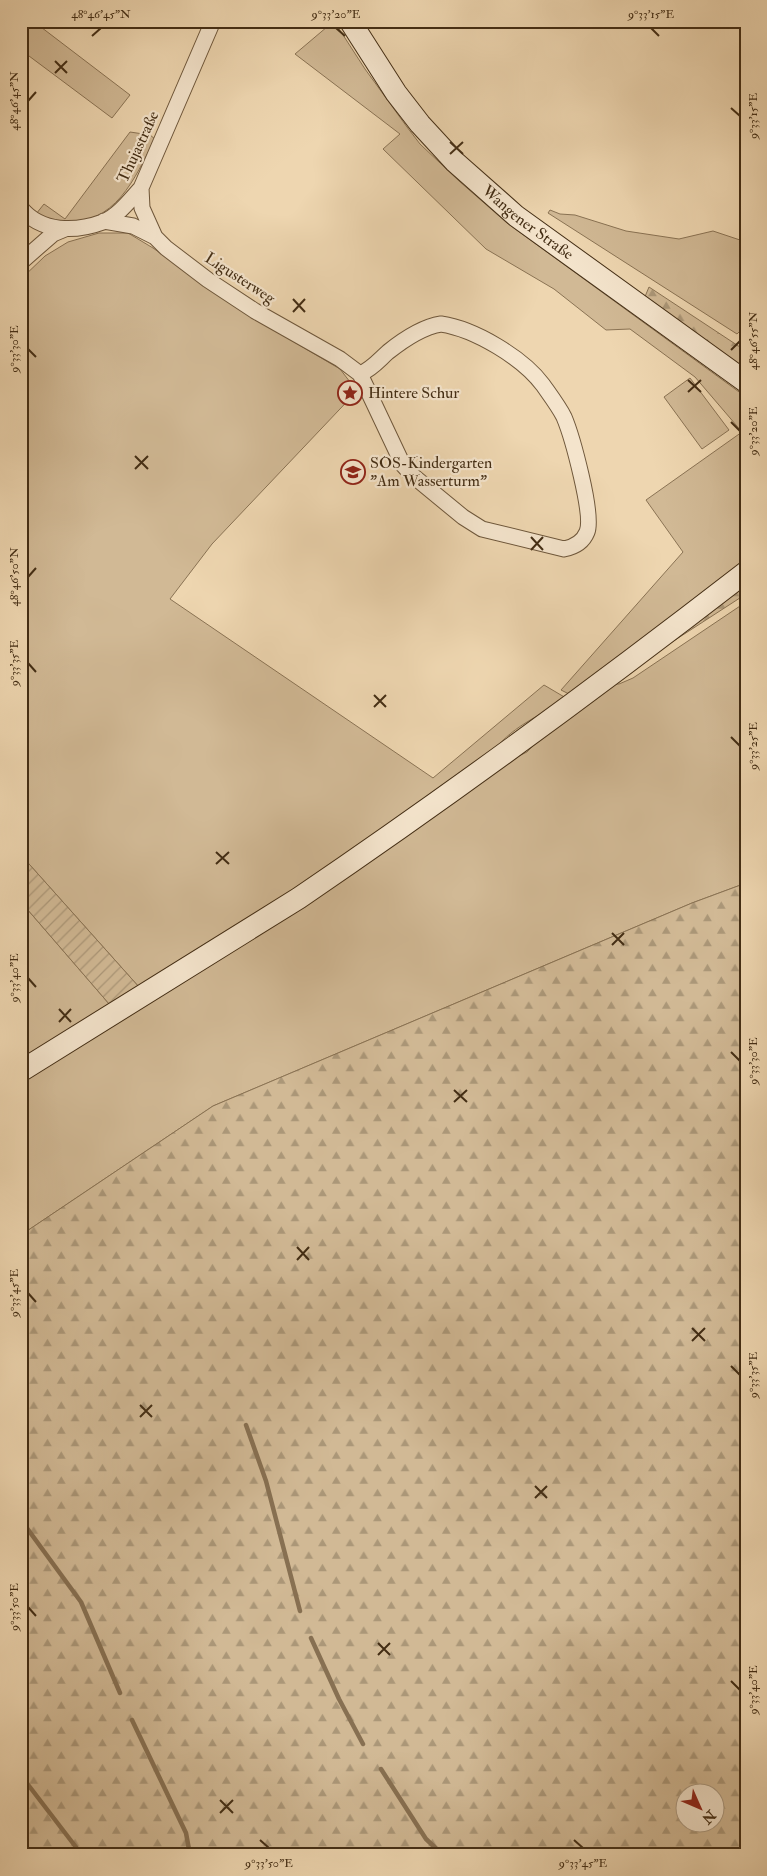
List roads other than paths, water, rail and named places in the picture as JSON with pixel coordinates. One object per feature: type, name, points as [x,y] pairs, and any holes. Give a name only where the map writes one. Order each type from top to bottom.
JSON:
[{"type":"main road","name":"Wangener Straße","points":[[350,21],[396,93],[420,124],[455,162],[516,216],[746,382]]},
{"type":"main road","points":[[21,1070],[299,898],[345,867],[453,792],[585,695],[746,572]]},
{"type":"street","name":"Thujastraße","points":[[21,208],[37,222],[53,228],[65,229],[104,221],[123,207],[140,188],[213,21]]},
{"type":"street","name":"Ligusterweg","points":[[140,188],[142,208],[155,237]]},
{"type":"street","name":"Ligusterweg","points":[[104,221],[133,226],[155,237],[166,248],[208,280],[255,311],[340,359],[360,374]]},
{"type":"street","points":[[21,262],[53,234],[65,229]]},
{"type":"street","points":[[441,324],[483,339],[515,357],[543,385],[564,418],[576,456],[588,512],[588,532],[584,538],[571,548],[564,549],[482,529],[463,517],[412,475],[403,465],[360,374],[367,371],[390,351],[420,331],[441,324]]},
{"type":"waterway","points":[[246,1425],[266,1481],[300,1611]]},
{"type":"waterway","points":[[21,1520],[81,1602],[120,1693]]},
{"type":"waterway","points":[[311,1638],[339,1699],[363,1744]]},
{"type":"waterway","points":[[132,1720],[186,1833],[190,1855]]},
{"type":"waterway","points":[[381,1769],[426,1839],[443,1855]]},
{"type":"waterway","points":[[26,1782],[82,1855]]},
{"type":"place","name":"Hintere Schur","points":[[350,393]]},
{"type":"place","name":"SOS-Kindergarten \"Am Wasserturm\"","points":[[353,472]]}]
